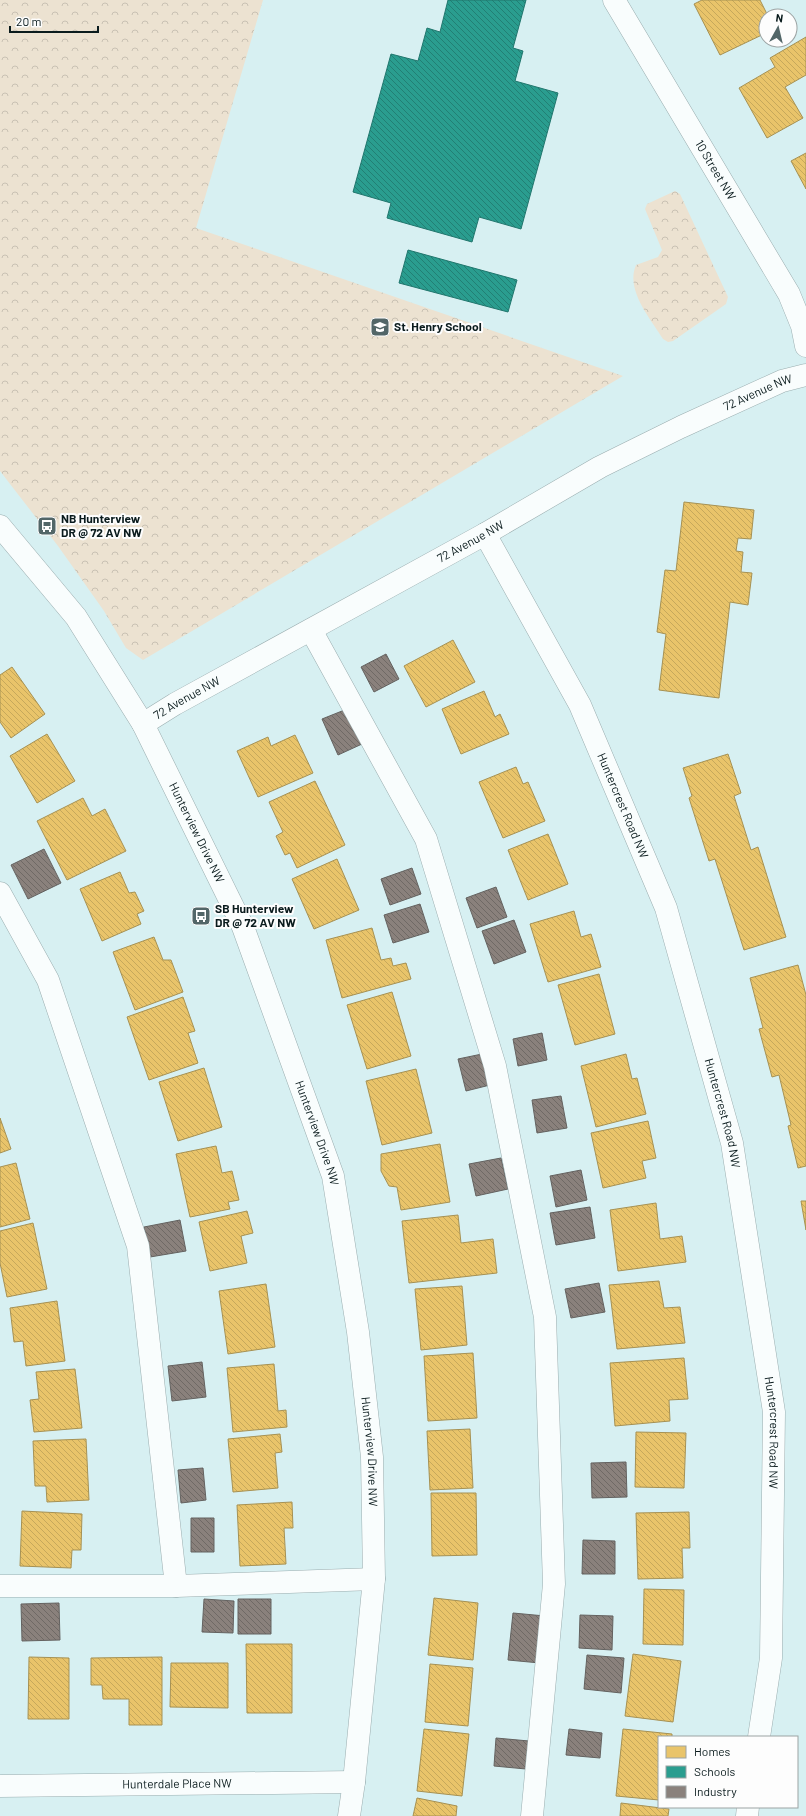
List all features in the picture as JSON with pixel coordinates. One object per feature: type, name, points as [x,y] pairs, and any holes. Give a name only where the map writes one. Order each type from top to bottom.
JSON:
[{"type":"street","name":"10 Street NW","points":[[614,0],[789,294],[802,326],[806,346]]},
{"type":"street","name":"72 Avenue NW","points":[[143,724],[175,704],[484,534],[600,467],[681,427],[782,381],[806,376]]},
{"type":"street","name":"Hunterview Drive NW","points":[[0,526],[76,617],[143,724],[243,927],[333,1176],[358,1332],[372,1457],[374,1579],[354,1782],[349,1816]]},
{"type":"street","name":"Huntercrest Road NW","points":[[484,534],[580,705],[666,908],[732,1143],[774,1412],[771,1658],[759,1736]]},
{"type":"street","points":[[311,630],[426,839],[495,1066],[545,1317],[554,1584],[532,1816]]},
{"type":"street","points":[[0,893],[48,980],[138,1246],[176,1586]]},
{"type":"street","points":[[0,1586],[176,1586],[374,1579]]},
{"type":"street","name":"Hunterdale Place NW","points":[[0,1786],[354,1782]]},
{"type":"green space","points":[[0,0],[263,0],[196,228],[623,376],[143,660],[126,648],[104,611],[58,546],[0,471]]},
{"type":"green space","points":[[675,191],[680,194],[728,297],[726,304],[673,341],[668,342],[663,339],[641,304],[634,284],[634,275],[636,265],[658,257],[662,250],[645,209],[647,204]]},
{"type":"building: Homes","points":[[702,0],[760,0],[764,8],[758,8],[758,37],[720,55],[694,4]]},
{"type":"building: Homes","points":[[806,37],[806,75],[785,87],[803,118],[767,138],[739,88],[775,67],[770,58],[787,48],[798,48],[798,42]]},
{"type":"building: Homes","points":[[806,153],[806,189],[791,161]]},
{"type":"building: Homes","points":[[684,502],[754,510],[751,539],[738,538],[736,551],[743,552],[741,572],[752,573],[748,605],[730,602],[719,698],[659,690],[666,634],[657,632],[665,570],[676,571]]},
{"type":"building: Homes","points":[[453,640],[475,682],[426,707],[404,666]]},
{"type":"building: Homes","points":[[12,667],[45,714],[11,738],[0,722],[0,675]]},
{"type":"building: Homes","points":[[484,691],[495,717],[500,714],[509,734],[461,754],[442,709]]},
{"type":"building: Homes","points":[[47,734],[75,781],[37,803],[10,756]]},
{"type":"building: Homes","points":[[295,735],[313,773],[258,797],[237,751],[268,737],[271,746]]},
{"type":"building: Homes","points":[[728,754],[741,793],[734,796],[751,850],[758,847],[786,937],[744,950],[715,859],[709,861],[689,798],[692,796],[683,768]]},
{"type":"building: Homes","points":[[516,767],[523,784],[528,782],[545,821],[503,838],[479,782]]},
{"type":"building: Homes","points":[[315,781],[345,845],[297,868],[290,853],[285,855],[276,836],[283,832],[269,802]]},
{"type":"building: Homes","points":[[83,798],[92,816],[105,809],[126,851],[67,880],[37,821]]},
{"type":"building: Homes","points":[[548,834],[568,884],[528,900],[508,850]]},
{"type":"building: Homes","points":[[337,859],[359,910],[314,929],[292,879]]},
{"type":"building: Homes","points":[[120,872],[129,893],[135,892],[144,911],[137,914],[141,924],[102,941],[80,889]]},
{"type":"building: Homes","points":[[574,911],[581,937],[591,934],[601,967],[548,982],[530,924]]},
{"type":"building: Homes","points":[[372,928],[381,960],[391,958],[393,966],[406,963],[411,979],[342,998],[326,940]]},
{"type":"building: Homes","points":[[154,937],[163,960],[171,960],[183,992],[135,1010],[113,952]]},
{"type":"building: Homes","points":[[798,965],[806,995],[806,1166],[798,1168],[788,1126],[791,1125],[779,1075],[772,1077],[759,1029],[763,1028],[750,978]]},
{"type":"building: Homes","points":[[599,974],[615,1034],[575,1045],[558,985]]},
{"type":"building: Homes","points":[[392,992],[411,1056],[367,1069],[347,1005]]},
{"type":"building: Homes","points":[[183,997],[195,1031],[188,1033],[198,1063],[149,1080],[127,1017]]},
{"type":"building: Homes","points":[[626,1054],[632,1079],[637,1078],[646,1114],[596,1127],[581,1066]]},
{"type":"building: Homes","points":[[204,1068],[222,1127],[178,1141],[159,1082]]},
{"type":"building: Homes","points":[[416,1069],[432,1133],[382,1145],[366,1081]]},
{"type":"building: Homes","points":[[0,1118],[11,1149],[0,1153]]},
{"type":"building: Homes","points":[[648,1121],[656,1158],[642,1161],[646,1178],[603,1188],[591,1133]]},
{"type":"building: Homes","points":[[440,1144],[450,1202],[401,1210],[397,1187],[389,1186],[381,1171],[381,1154]]},
{"type":"building: Homes","points":[[216,1146],[222,1173],[232,1171],[239,1200],[228,1202],[230,1209],[190,1217],[176,1154]]},
{"type":"building: Homes","points":[[16,1163],[30,1219],[0,1227],[0,1167]]},
{"type":"building: Homes","points":[[801,1201],[806,1201],[806,1230]]},
{"type":"building: Homes","points":[[656,1203],[660,1239],[682,1236],[686,1262],[618,1271],[610,1210]]},
{"type":"building: Homes","points":[[247,1211],[253,1233],[241,1236],[247,1263],[210,1271],[199,1222]]},
{"type":"building: Homes","points":[[458,1215],[461,1243],[493,1239],[497,1273],[409,1283],[402,1221]]},
{"type":"building: Homes","points":[[33,1223],[47,1289],[7,1297],[0,1263],[0,1231]]},
{"type":"building: Homes","points":[[659,1281],[664,1308],[680,1307],[685,1343],[617,1349],[609,1285]]},
{"type":"building: Homes","points":[[266,1284],[275,1347],[228,1354],[219,1291]]},
{"type":"building: Homes","points":[[462,1286],[467,1345],[421,1350],[415,1289]]},
{"type":"building: Homes","points":[[57,1301],[65,1361],[26,1366],[23,1341],[14,1342],[10,1308]]},
{"type":"building: Homes","points":[[473,1353],[477,1418],[428,1421],[424,1356]]},
{"type":"building: Homes","points":[[684,1358],[688,1399],[669,1400],[670,1421],[615,1426],[610,1363]]},
{"type":"building: Homes","points":[[274,1364],[278,1411],[286,1410],[287,1427],[233,1432],[227,1368]]},
{"type":"building: Homes","points":[[75,1369],[82,1428],[34,1432],[30,1400],[39,1399],[36,1372]]},
{"type":"building: Homes","points":[[470,1429],[473,1488],[430,1490],[427,1431]]},
{"type":"building: Homes","points":[[636,1432],[686,1433],[684,1488],[635,1487]]},
{"type":"building: Homes","points":[[280,1434],[282,1452],[275,1453],[278,1488],[233,1492],[228,1439]]},
{"type":"building: Homes","points":[[86,1439],[89,1500],[47,1502],[46,1486],[35,1486],[33,1441]]},
{"type":"building: Homes","points":[[431,1493],[476,1493],[477,1555],[432,1556]]},
{"type":"building: Homes","points":[[292,1502],[293,1528],[284,1528],[286,1564],[240,1566],[237,1505]]},
{"type":"building: Homes","points":[[22,1511],[82,1514],[81,1550],[72,1550],[71,1568],[20,1566]]},
{"type":"building: Homes","points":[[689,1512],[690,1548],[682,1548],[683,1578],[638,1579],[636,1513]]},
{"type":"building: Homes","points":[[644,1589],[684,1590],[683,1645],[643,1644]]},
{"type":"building: Homes","points":[[434,1598],[478,1603],[473,1660],[428,1655]]},
{"type":"building: Homes","points":[[246,1644],[292,1644],[292,1713],[247,1713]]},
{"type":"building: Homes","points":[[633,1654],[681,1661],[673,1722],[625,1716]]},
{"type":"building: Homes","points":[[29,1657],[69,1658],[69,1719],[28,1719]]},
{"type":"building: Homes","points":[[162,1657],[162,1725],[129,1725],[129,1699],[103,1699],[102,1685],[91,1685],[91,1658]]},
{"type":"building: Homes","points":[[171,1663],[228,1663],[228,1708],[170,1707]]},
{"type":"building: Homes","points":[[430,1664],[473,1668],[468,1726],[425,1722]]},
{"type":"building: Homes","points":[[424,1729],[469,1734],[462,1796],[417,1791]]},
{"type":"building: Homes","points":[[623,1729],[672,1734],[672,1736],[658,1736],[658,1800],[616,1796]]},
{"type":"building: Homes","points":[[417,1798],[457,1806],[456,1816],[413,1816]]},
{"type":"building: Homes","points":[[621,1803],[669,1809],[668,1816],[620,1816]]},
{"type":"building: Schools","points":[[448,0],[526,0],[513,48],[523,51],[515,81],[558,93],[521,229],[479,217],[472,242],[387,218],[391,203],[353,192],[391,54],[418,61],[427,28],[440,32]]},
{"type":"building: Schools","points":[[408,250],[517,280],[508,312],[399,283]]},
{"type":"building: Industry","points":[[386,654],[399,679],[374,692],[361,667]]},
{"type":"building: Industry","points":[[347,709],[362,744],[338,755],[322,719]]},
{"type":"building: Industry","points":[[44,849],[61,883],[28,899],[11,865]]},
{"type":"building: Industry","points":[[412,868],[421,894],[390,905],[381,879]]},
{"type":"building: Industry","points":[[496,887],[507,917],[477,928],[466,898]]},
{"type":"building: Industry","points":[[420,904],[429,932],[393,943],[384,915]]},
{"type":"building: Industry","points":[[514,920],[526,952],[494,964],[482,931]]},
{"type":"building: Industry","points":[[542,1033],[547,1060],[518,1066],[513,1039]]},
{"type":"building: Industry","points":[[482,1054],[490,1085],[466,1091],[458,1059]]},
{"type":"building: Industry","points":[[561,1096],[567,1128],[537,1133],[532,1100]]},
{"type":"building: Industry","points":[[501,1158],[508,1189],[476,1196],[469,1164]]},
{"type":"building: Industry","points":[[581,1170],[587,1200],[556,1207],[550,1176]]},
{"type":"building: Industry","points":[[590,1207],[595,1238],[556,1245],[550,1213]]},
{"type":"building: Industry","points":[[180,1220],[186,1251],[150,1257],[144,1227]]},
{"type":"building: Industry","points":[[599,1283],[605,1312],[571,1318],[565,1289]]},
{"type":"building: Industry","points":[[202,1362],[206,1397],[172,1401],[168,1366]]},
{"type":"building: Industry","points":[[626,1462],[627,1497],[592,1498],[591,1463]]},
{"type":"building: Industry","points":[[203,1468],[206,1500],[181,1503],[178,1470]]},
{"type":"building: Industry","points":[[191,1518],[214,1518],[214,1552],[191,1552]]},
{"type":"building: Industry","points":[[583,1540],[615,1541],[615,1574],[582,1574]]},
{"type":"building: Industry","points":[[204,1599],[234,1601],[233,1633],[202,1632]]},
{"type":"building: Industry","points":[[238,1599],[271,1599],[271,1634],[238,1634]]},
{"type":"building: Industry","points":[[59,1603],[60,1640],[22,1641],[21,1604]]},
{"type":"building: Industry","points":[[513,1613],[545,1616],[540,1663],[508,1660]]},
{"type":"building: Industry","points":[[580,1615],[613,1616],[612,1650],[579,1648]]},
{"type":"building: Industry","points":[[587,1655],[624,1658],[621,1693],[584,1689]]},
{"type":"building: Industry","points":[[569,1729],[602,1733],[600,1758],[566,1755]]},
{"type":"building: Industry","points":[[496,1738],[529,1741],[526,1769],[494,1766]]},
{"type":"place","name":"St. Henry School","points":[[380,327]]},
{"type":"place","name":"NB Hunterview DR @ 72 AV NW","points":[[47,526]]},
{"type":"place","name":"SB Hunterview DR @ 72 AV NW","points":[[201,916]]}]
